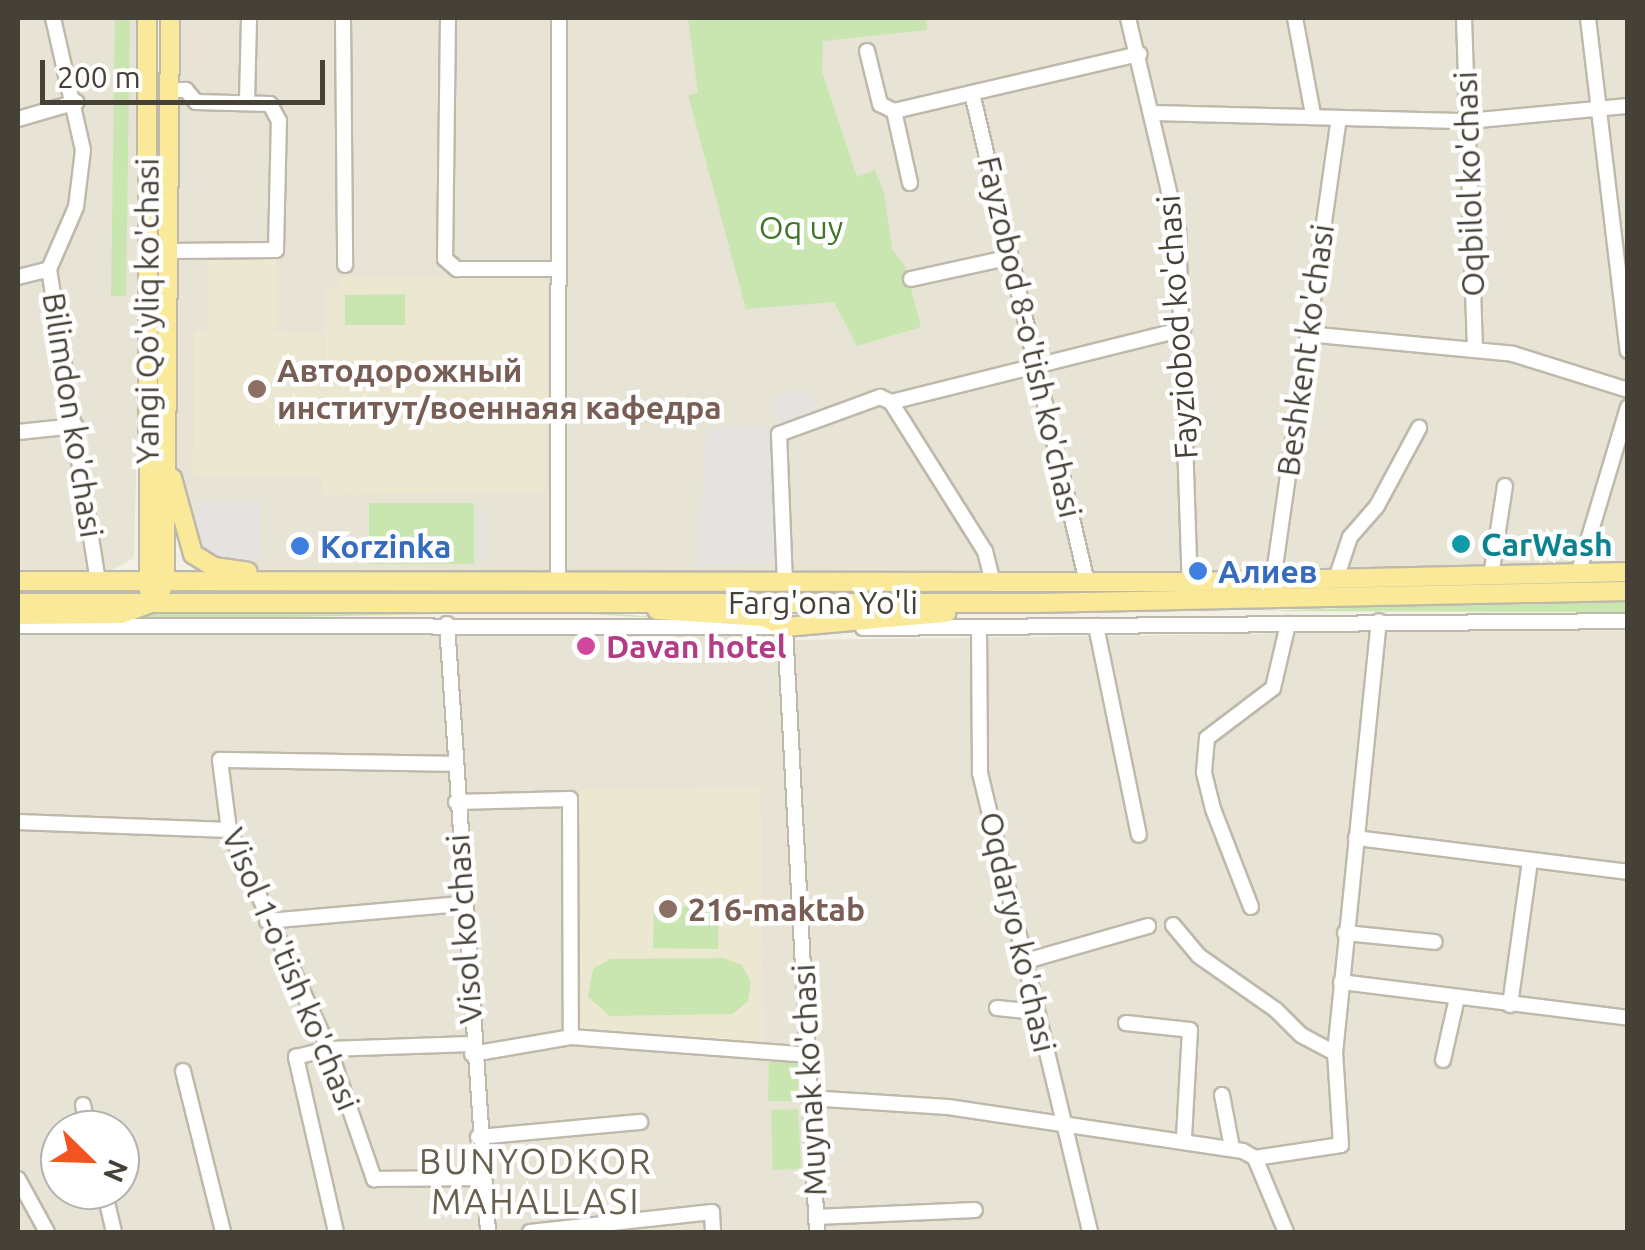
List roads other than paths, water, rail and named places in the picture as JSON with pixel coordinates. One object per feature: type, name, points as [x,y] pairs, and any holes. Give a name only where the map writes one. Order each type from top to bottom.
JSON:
[{"type":"main road","name":"Yangi Qo'yliq ko'chasi","points":[[147,18],[146,544],[155,582]]},
{"type":"main road","name":"Yangi Qo'yliq ko'chasi","points":[[155,582],[170,467],[170,18]]},
{"type":"main road","points":[[170,467],[177,548],[192,568],[312,583]]},
{"type":"main road","points":[[98,582],[131,566],[146,544]]},
{"type":"main road","name":"Farg'ona Yo'li","points":[[18,582],[1190,582],[1628,572]]},
{"type":"main road","points":[[18,615],[121,614],[156,601],[155,582]]},
{"type":"main road","name":"Farg'ona Yo'li","points":[[18,603],[1034,603],[1628,591]]},
{"type":"main road","points":[[622,602],[680,615],[764,617],[784,627],[1034,603]]},
{"type":"street","name":"Bilimdon ko'chasi","points":[[53,18],[76,102],[83,150],[76,207],[49,268],[98,582]]},
{"type":"street","points":[[247,102],[249,18]]},
{"type":"street","points":[[343,18],[345,266]]},
{"type":"street","points":[[448,18],[446,259],[457,268],[558,269]]},
{"type":"street","points":[[558,582],[559,18]]},
{"type":"street","name":"Fayziobod ko'chasi","points":[[1128,18],[1154,113],[1178,229],[1190,582]]},
{"type":"street","points":[[1295,18],[1313,114]]},
{"type":"street","name":"Oqbilol ko'chasi","points":[[1464,18],[1475,350]]},
{"type":"street","points":[[1588,18],[1628,351]]},
{"type":"street","points":[[867,52],[880,104],[894,111],[1138,54]]},
{"type":"street","points":[[167,251],[276,250],[279,121],[270,104],[196,102],[186,90],[170,90]]},
{"type":"street","name":"Fayzobod 8-o'tish ko'chasi","points":[[972,93],[1087,582]]},
{"type":"street","points":[[18,119],[76,102]]},
{"type":"street","points":[[1154,113],[1313,114],[1339,119],[1468,121],[1628,106]]},
{"type":"street","points":[[894,111],[910,183]]},
{"type":"street","name":"Beshkent ko'chasi","points":[[1273,581],[1339,119]]},
{"type":"street","points":[[911,279],[1011,257]]},
{"type":"street","points":[[18,277],[49,268]]},
{"type":"street","points":[[786,583],[779,434],[880,398],[891,402],[1183,329]]},
{"type":"street","points":[[1307,334],[1475,350],[1549,363],[1628,390]]},
{"type":"street","points":[[891,402],[985,550],[993,582]]},
{"type":"street","points":[[1578,574],[1628,407]]},
{"type":"street","points":[[18,432],[76,426]]},
{"type":"street","points":[[1336,579],[1350,537],[1377,506],[1420,428]]},
{"type":"street","points":[[1491,576],[1504,486]]},
{"type":"street","points":[[809,1098],[1184,1137],[1232,1148],[1255,1158],[1341,1145],[1336,1053],[1341,982],[1379,621]]},
{"type":"street","name":"Farg'ona Yo'li","points":[[18,626],[784,627],[1628,621]]},
{"type":"street","name":"Visol ko'chasi","points":[[447,624],[462,904],[488,1232]]},
{"type":"street","points":[[1251,907],[1213,809],[1204,772],[1207,738],[1274,688],[1288,624]]},
{"type":"street","name":"Oqdaryo ko'chasi","points":[[979,626],[980,772],[1090,1232]]},
{"type":"street","points":[[1096,626],[1139,835]]},
{"type":"street","name":"Muynak ko'chasi","points":[[784,627],[817,1225]]},
{"type":"street","name":"Visol 1-o'tish ko'chasi","points":[[454,764],[224,757],[229,830],[267,921],[329,1048],[376,1182],[482,1178]]},
{"type":"street","points":[[456,802],[570,799],[571,1037]]},
{"type":"street","points":[[18,822],[229,830]]},
{"type":"street","points":[[1356,838],[1628,872]]},
{"type":"street","points":[[1510,1005],[1530,860]]},
{"type":"street","points":[[267,921],[462,904]]},
{"type":"street","points":[[1173,925],[1200,956],[1301,1036],[1336,1053]]},
{"type":"street","points":[[1026,961],[1148,926]]},
{"type":"street","points":[[1345,933],[1435,942]]},
{"type":"street","points":[[1341,982],[1628,1018]]},
{"type":"street","points":[[1443,1060],[1457,998]]},
{"type":"street","points":[[996,1008],[1037,1012]]},
{"type":"street","points":[[1126,1022],[1190,1030],[1184,1137]]},
{"type":"street","points":[[336,1232],[296,1057],[329,1048],[472,1049],[571,1037],[808,1055]]},
{"type":"street","points":[[183,1071],[223,1232]]},
{"type":"street","points":[[1222,1095],[1232,1148]]},
{"type":"street","points":[[83,1105],[84,1110]]},
{"type":"street","points":[[478,1136],[640,1122]]},
{"type":"street","points":[[1255,1158],[1286,1232]]},
{"type":"street","points":[[18,1179],[46,1232]]},
{"type":"street","points":[[817,1225],[974,1210]]},
{"type":"street","points":[[530,1232],[600,1228],[712,1212],[713,1232]]},
{"type":"place","name":"Автодорожный институт/военнаяя кафедра","points":[[257,389]]},
{"type":"place","name":"CarWash","points":[[1461,544]]},
{"type":"place","name":"Korzinka","points":[[300,546]]},
{"type":"place","name":"Алиев","points":[[1198,571]]},
{"type":"place","name":"Davan hotel","points":[[586,646]]},
{"type":"place","name":"216-maktab","points":[[668,909]]},
{"type":"district","name":"BUNYODKOR MAHALLASI","points":[[536,1181]]},
{"type":"park label","name":"Oq uy","points":[[801,227]]}]
